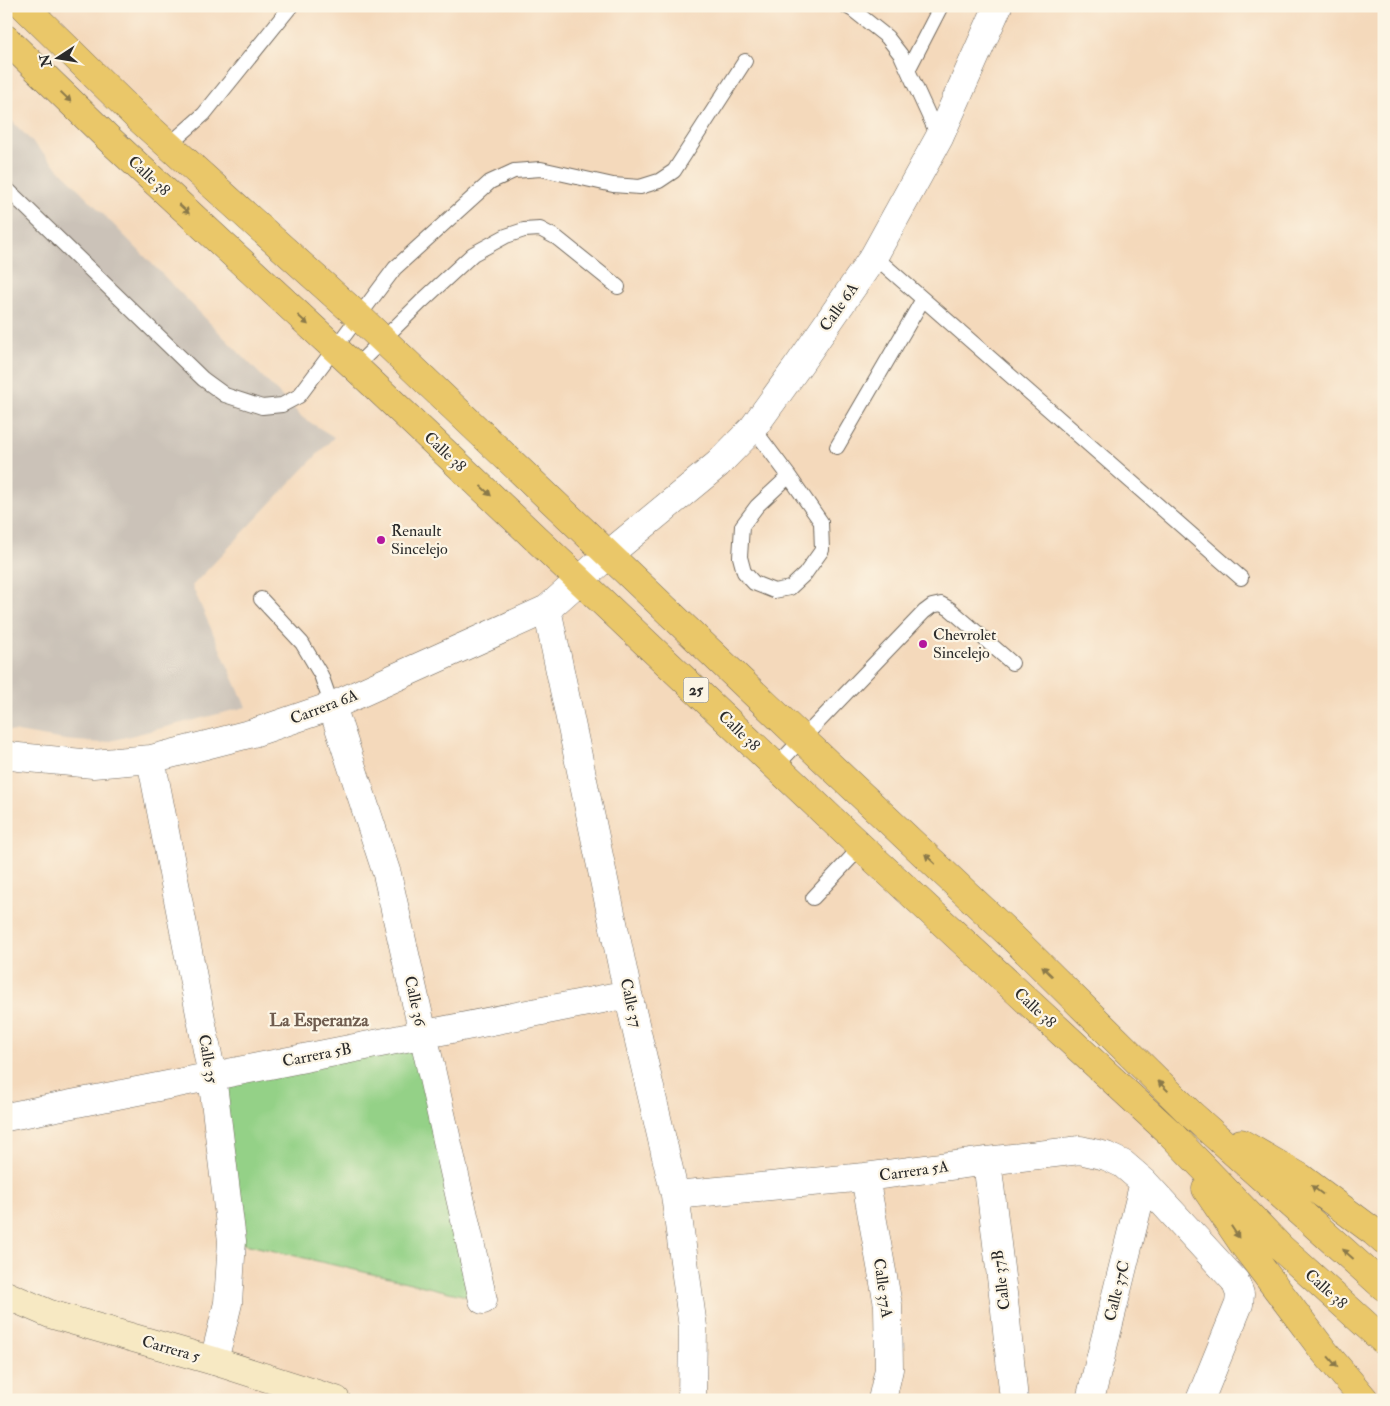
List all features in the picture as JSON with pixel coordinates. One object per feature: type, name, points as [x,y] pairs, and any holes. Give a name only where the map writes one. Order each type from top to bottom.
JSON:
[{"type":"highway","name":"Calle 38","points":[[24,6],[136,116],[359,317],[609,554],[1008,933],[1191,1114],[1384,1287]]},
{"type":"highway","name":"Calle 38","points":[[6,39],[110,140],[355,368],[861,847],[1170,1133],[1281,1248],[1384,1342]]},
{"type":"highway","points":[[1191,1114],[1300,1178],[1384,1241]]},
{"type":"highway","points":[[1170,1133],[1243,1244],[1323,1350],[1365,1400]]},
{"type":"main road","name":"Carrera 5","points":[[6,1295],[50,1314],[214,1361],[336,1400]]},
{"type":"street","name":"Calle 6A","points":[[609,554],[718,464],[753,428],[800,363],[874,256],[939,138],[998,6]]},
{"type":"street","name":"Carrera 6A","points":[[6,754],[18,757],[92,764],[151,759],[253,733],[332,706],[547,609],[609,554]]},
{"type":"street","name":"Calle 37","points":[[547,609],[628,994],[675,1195],[693,1327],[692,1400]]},
{"type":"street","name":"Calle 36","points":[[332,706],[388,874],[422,1034],[483,1300]]},
{"type":"street","name":"Calle 35","points":[[151,759],[212,1076],[232,1241],[228,1303],[214,1361]]},
{"type":"street","name":"Carrera 5B","points":[[6,1117],[628,994]]},
{"type":"street","name":"Carrera 5A","points":[[675,1195],[865,1177],[1080,1150],[1106,1156],[1122,1164],[1144,1182],[1235,1281],[1240,1294],[1239,1304],[1200,1400]]},
{"type":"street","name":"Calle 37B","points":[[987,1161],[1014,1400]]},
{"type":"street","name":"Calle 37A","points":[[865,1177],[888,1306],[889,1370],[882,1400]]},
{"type":"street","name":"Calle 37C","points":[[1090,1400],[1144,1182]]},
{"type":"lane","points":[[169,146],[204,114],[290,6]]},
{"type":"lane","points":[[846,6],[887,36],[901,55],[939,138]]},
{"type":"lane","points":[[908,70],[941,6]]},
{"type":"lane","points":[[6,188],[203,378],[225,395],[262,407],[282,406],[299,396],[395,268],[490,182],[514,171],[541,169],[613,185],[640,187],[659,181],[674,171],[744,61]]},
{"type":"lane","points":[[355,368],[382,339],[473,254],[506,236],[524,230],[540,229],[557,238],[618,287]]},
{"type":"lane","points":[[874,256],[1241,578]]},
{"type":"lane","points":[[837,446],[923,300]]},
{"type":"lane","points":[[753,428],[789,476],[822,522],[822,550],[805,574],[790,588],[774,591],[754,583],[744,572],[740,556],[742,526],[757,506],[789,476]]},
{"type":"lane","points":[[261,599],[302,643],[321,675],[332,706]]},
{"type":"lane","points":[[776,766],[924,612],[932,606],[941,604],[950,609],[1012,664]]},
{"type":"lane","points":[[813,898],[861,847]]},
{"type":"shaded area","points":[[6,115],[303,418],[334,437],[192,586],[246,707],[102,743],[65,740],[6,730]]},
{"type":"green space","points":[[423,1034],[483,1300],[232,1241],[212,1076]]},
{"type":"place","name":"Renault Sincelejo","points":[[381,540]]},
{"type":"place","name":"Chevrolet Sincelejo","points":[[923,644]]},
{"type":"district","name":"La Esperanza","points":[[319,1020]]}]
